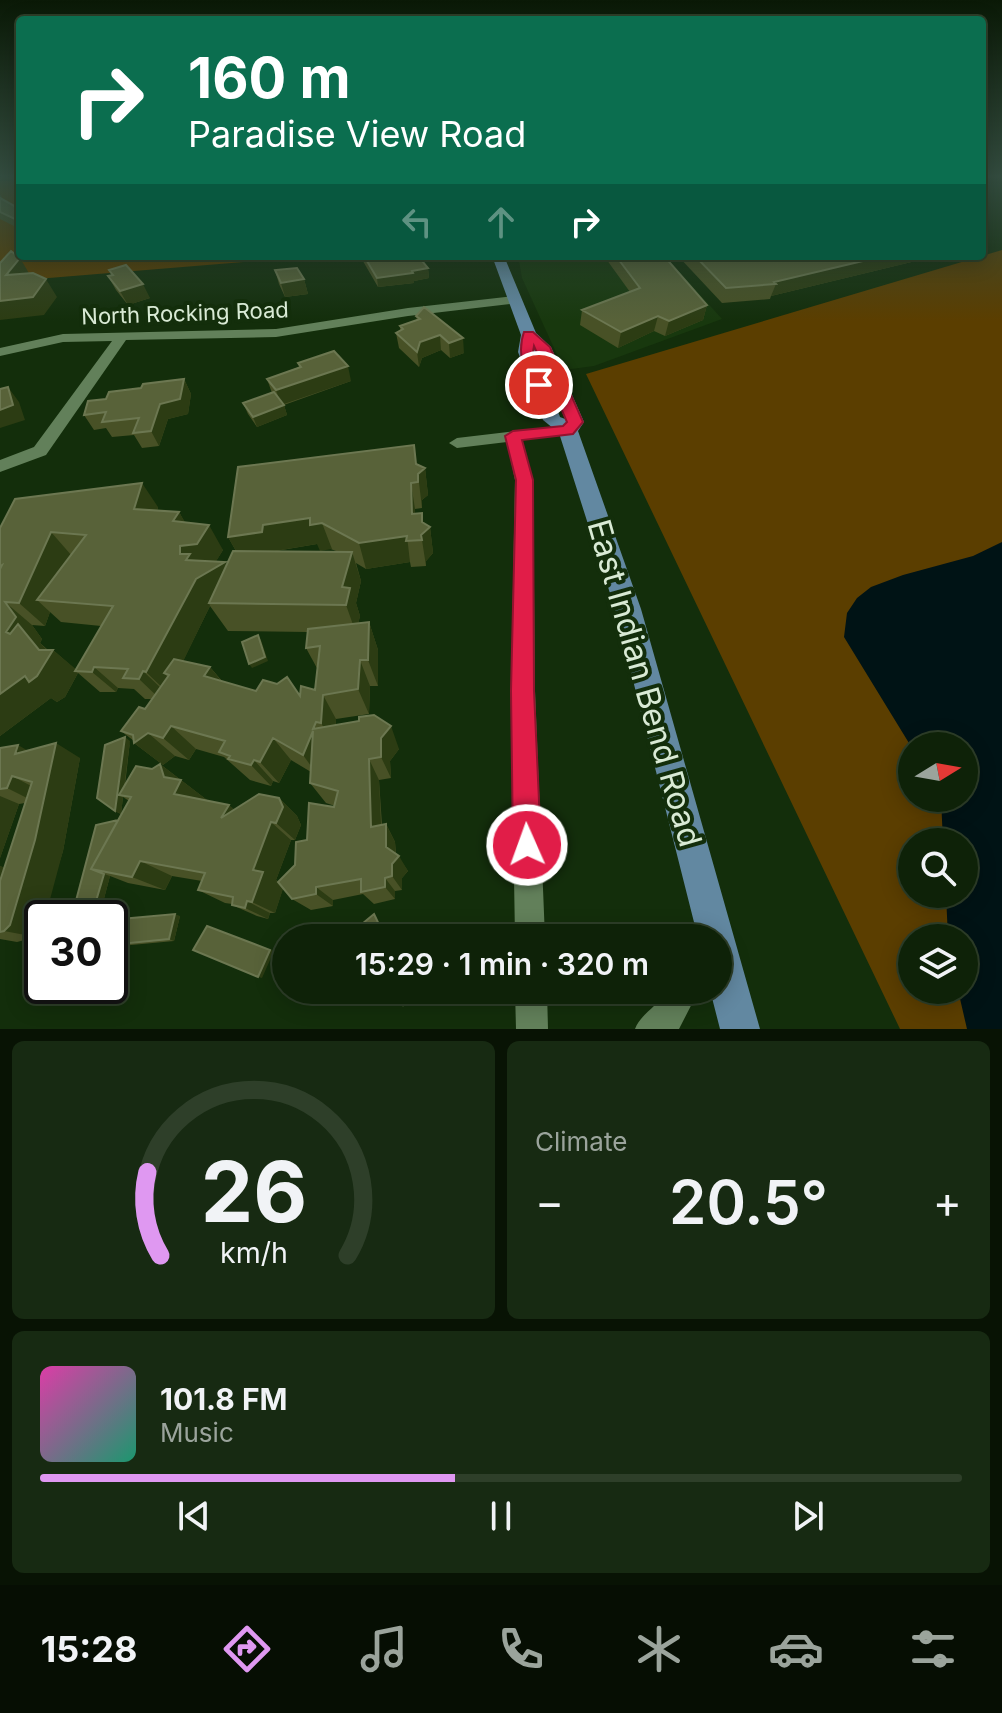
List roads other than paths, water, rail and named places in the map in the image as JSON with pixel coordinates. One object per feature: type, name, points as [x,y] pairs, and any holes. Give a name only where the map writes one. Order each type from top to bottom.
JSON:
[{"type":"main road","name":"East Indian Bend Road","points":[[500,260],[529,335],[543,347],[575,422],[568,430],[628,609],[710,924]]},
{"type":"main road","name":"East Indian Bend Road","points":[[732,1001],[740,1029]]},
{"type":"street","name":"North Rocking Road","points":[[0,352],[63,338],[276,333],[408,312],[515,300]]},
{"type":"street","points":[[0,466],[40,451],[123,335]]},
{"type":"street","points":[[457,443],[568,430]]},
{"type":"street","points":[[513,436],[524,480],[523,691],[530,924]]},
{"type":"street","points":[[531,1004],[532,1029]]},
{"type":"street","points":[[651,1029],[662,1025],[677,1004]]}]
